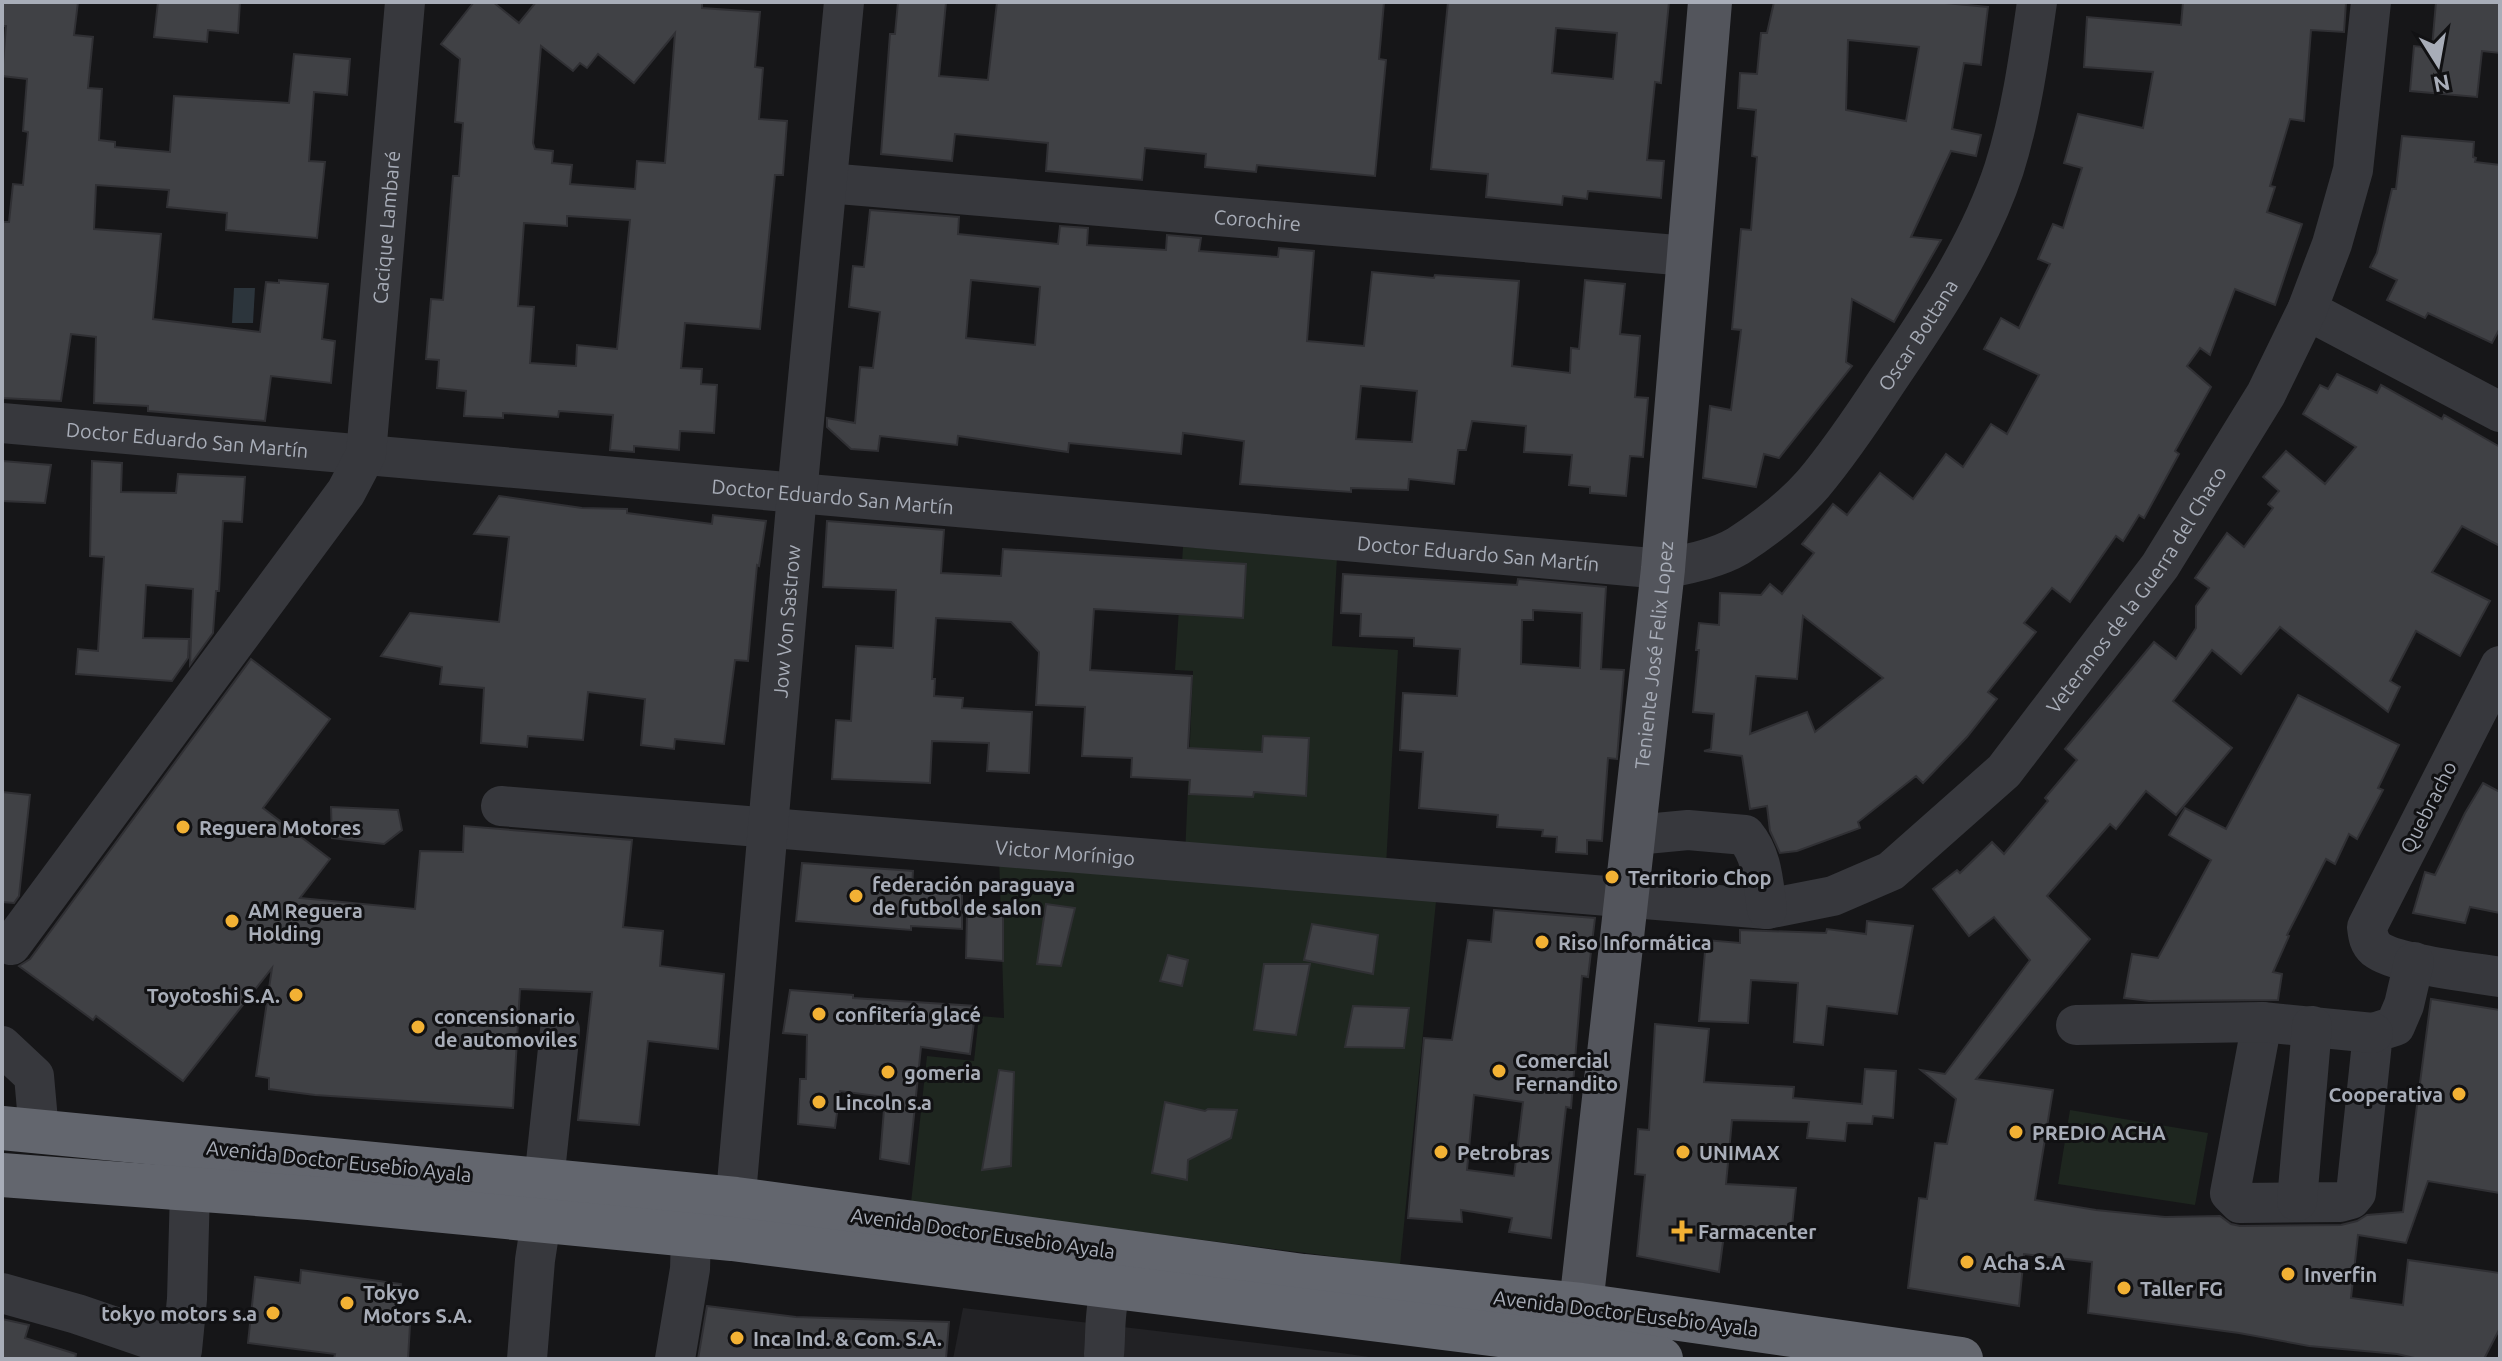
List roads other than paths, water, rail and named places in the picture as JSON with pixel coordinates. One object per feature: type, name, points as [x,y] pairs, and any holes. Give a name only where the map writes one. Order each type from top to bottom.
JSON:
[{"type":"highway","name":"Avenida Doctor Eusebio Ayala","points":[[20,1130],[720,1225],[1110,1286],[1548,1341],[1661,1359]]},
{"type":"highway","name":"Avenida Doctor Eusebio Ayala","points":[[2,1175],[190,1189],[543,1201],[720,1225],[1303,1276],[1581,1305],[1961,1359]]},
{"type":"main road","name":"Teniente José Felix Lopez","points":[[1581,1305],[1663,569],[1710,2]]},
{"type":"street","name":"Cacique Lambaré","points":[[366,454],[405,2]]},
{"type":"street","name":"Jow Von Sastrow","points":[[675,1359],[690,1269],[720,1225],[769,827],[844,2]]},
{"type":"street","name":"Oscar Bottana","points":[[1663,569],[1692,563],[1734,548],[1770,523],[1812,486],[1935,311],[1975,237],[2004,170],[2026,77],[2037,2]]},
{"type":"street","name":"Veteranos de la Guerra del Chaco","points":[[1628,899],[1767,909],[1833,896],[1891,871],[2004,771],[2160,566],[2266,394],[2307,310],[2332,244],[2353,170],[2371,2]]},
{"type":"street","name":"Corochire","points":[[827,183],[1688,256]]},
{"type":"street","points":[[2307,310],[2500,412]]},
{"type":"street","name":"Doctor Eduardo San Martín","points":[[2,423],[1663,569]]},
{"type":"street","points":[[11,945],[346,492],[366,454]]},
{"type":"street","name":"Quebracho","points":[[2414,962],[2393,958],[2375,949],[2368,939],[2367,927],[2500,666]]},
{"type":"street","name":"Victor Morínigo","points":[[501,806],[1628,899]]},
{"type":"street","points":[[1635,835],[1688,830],[1745,835],[1755,847],[1762,868],[1767,909]]},
{"type":"street","points":[[2076,1025],[2262,1022],[2373,1033],[2395,1026],[2404,1005],[2414,962],[2500,977]]},
{"type":"street","points":[[2262,1022],[2230,1193],[2240,1203],[2340,1202],[2351,1199],[2356,1193],[2373,1033]]},
{"type":"street","points":[[2297,1201],[2312,1026]]},
{"type":"street","points":[[527,1359],[560,1030]]},
{"type":"street","points":[[2,1046],[34,1076],[20,1130]]},
{"type":"street","points":[[2,1293],[77,1314],[181,1355],[190,1189]]},
{"type":"street","points":[[1104,1354],[1110,1286],[1119,1275],[1130,1270],[1287,1286],[1303,1276]]},
{"type":"place","name":"Reguera Motores","points":[[183,827]]},
{"type":"place","name":"Territorio Chop","points":[[1612,877]]},
{"type":"place","name":"federación paraguaya de futbol de salon","points":[[856,896]]},
{"type":"place","name":"AM Reguera Holding","points":[[232,921]]},
{"type":"place","name":"Riso Informática","points":[[1542,942]]},
{"type":"place","name":"Toyotoshi S.A.","points":[[296,995]]},
{"type":"place","name":"confitería glacé","points":[[819,1014]]},
{"type":"place","name":"concensionario de automoviles","points":[[418,1027]]},
{"type":"place","name":"Comercial Fernandito","points":[[1499,1071]]},
{"type":"place","name":"gomeria","points":[[888,1072]]},
{"type":"place","name":"Cooperativa","points":[[2459,1094]]},
{"type":"place","name":"Lincoln s.a","points":[[819,1102]]},
{"type":"place","name":"PREDIO ACHA","points":[[2016,1132]]},
{"type":"place","name":"Petrobras","points":[[1441,1152]]},
{"type":"place","name":"UNIMAX","points":[[1683,1152]]},
{"type":"place","name":"Farmacenter","points":[[1682,1231]]},
{"type":"place","name":"Acha S.A","points":[[1967,1262]]},
{"type":"place","name":"Inverfin","points":[[2288,1274]]},
{"type":"place","name":"Taller FG","points":[[2124,1288]]},
{"type":"place","name":"Tokyo Motors S.A.","points":[[347,1303]]},
{"type":"place","name":"tokyo motors s.a","points":[[273,1313]]},
{"type":"place","name":"Inca Ind. & Com. S.A.","points":[[737,1338]]}]
